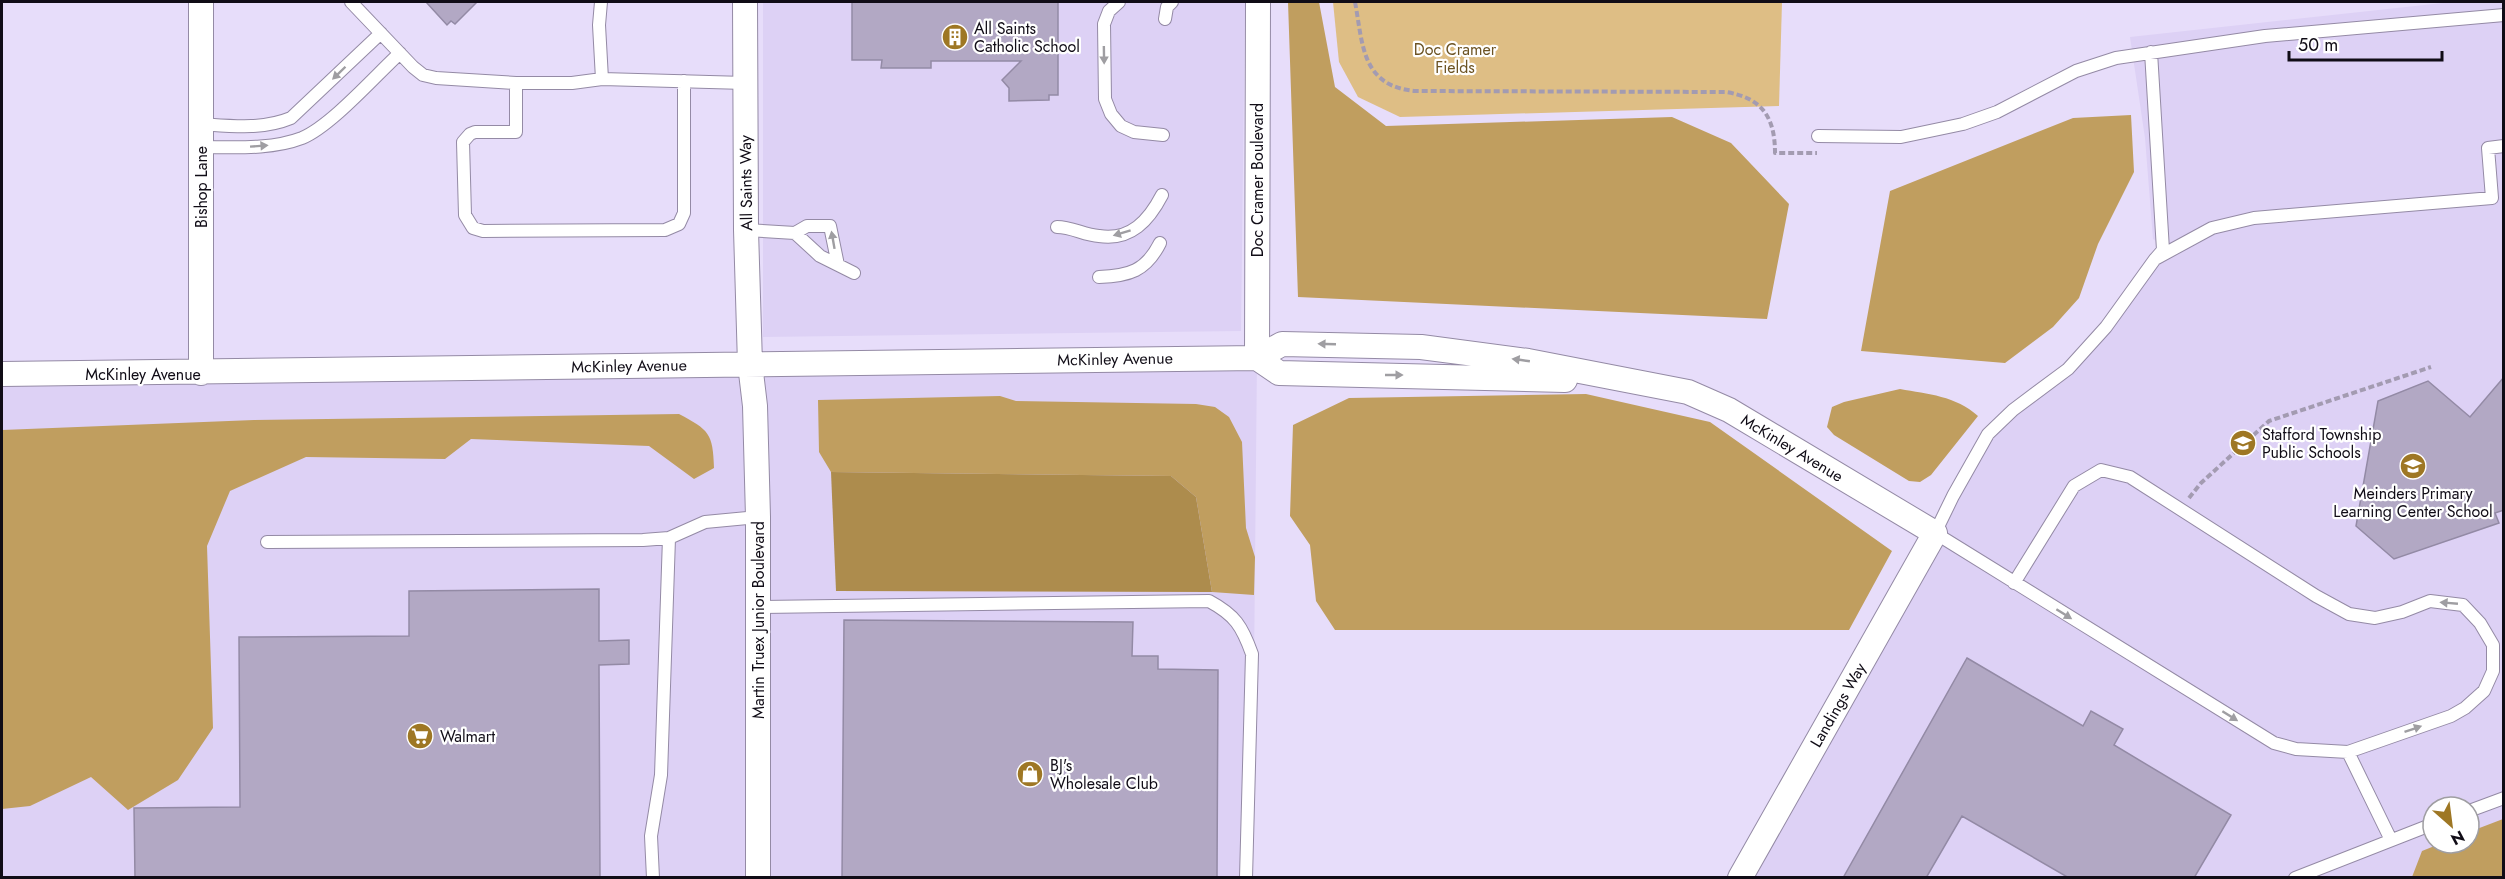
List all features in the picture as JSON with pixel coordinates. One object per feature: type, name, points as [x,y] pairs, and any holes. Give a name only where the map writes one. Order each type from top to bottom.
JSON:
[{"type":"street","name":"Bishop Lane","points":[[201,2],[201,373]]},
{"type":"street","name":"All Saints Way","points":[[745,2],[746,230],[750,364]]},
{"type":"street","name":"Doc Cramer Boulevard","points":[[1257,358],[1258,2]]},
{"type":"street","name":"McKinley Avenue","points":[[2,374],[1257,358],[1279,373],[1640,382],[1688,393],[1729,410],[1935,533]]},
{"type":"street","name":"Martin Truex Junior Boulevard","points":[[750,364],[755,406],[758,517],[758,878]]},
{"type":"street","name":"Landings Way","points":[[1740,878],[1935,533]]},
{"type":"lane","points":[[351,2],[413,67],[429,76],[516,83],[572,83],[602,79],[745,83]]},
{"type":"lane","points":[[601,2],[599,25],[602,79]]},
{"type":"lane","points":[[1119,2],[1109,12],[1104,24],[1105,99],[1111,114],[1121,126],[1134,132],[1163,135]]},
{"type":"lane","points":[[1166,19],[1167,7],[1172,2]]},
{"type":"lane","points":[[1818,136],[1901,137],[1962,124],[1997,112],[2076,71],[2116,58],[2265,36],[2504,15]]},
{"type":"lane","points":[[200,136],[274,125],[291,118],[381,33]]},
{"type":"lane","points":[[2014,583],[2074,486],[2101,470],[2130,477],[2316,596],[2349,614],[2375,618],[2430,602],[2463,605],[2480,623],[2493,645],[2493,671],[2484,691],[2451,716],[2348,752],[2296,749],[2274,743],[2014,583],[1935,533],[1988,434],[2013,410],[2068,369],[2106,327],[2163,250],[2151,52]]},
{"type":"lane","points":[[200,136],[261,146],[302,137],[322,126],[400,53]]},
{"type":"lane","points":[[516,83],[516,132],[475,132],[463,142],[465,215],[473,228],[483,231],[665,230],[676,226],[682,221],[684,213],[684,81]]},
{"type":"lane","points":[[2155,259],[2212,228],[2254,219],[2493,198],[2488,147],[2504,146]]},
{"type":"lane","points":[[1057,227],[1069,227],[1100,237],[1119,236],[1138,227],[1151,215],[1162,195]]},
{"type":"lane","points":[[746,230],[795,233],[807,226],[830,226],[838,265]]},
{"type":"lane","points":[[795,233],[820,256],[854,273]]},
{"type":"lane","points":[[1099,277],[1122,276],[1139,269],[1153,257],[1160,243]]},
{"type":"lane","points":[[267,542],[643,540],[669,538],[705,522],[758,517]]},
{"type":"lane","points":[[653,878],[651,836],[661,775],[669,538]]},
{"type":"lane","points":[[758,607],[1209,601],[1229,612],[1244,632],[1252,654],[1246,878]]},
{"type":"lane","points":[[2348,752],[2391,840]]},
{"type":"lane","points":[[2481,807],[2504,798]]},
{"type":"lane","points":[[2295,878],[2421,829]]},
{"type":"path","points":[[1355,2],[1367,61],[1379,77],[1394,87],[1415,91],[1736,94],[1755,101],[1765,112],[1773,130],[1775,153],[1818,153]]},
{"type":"path","points":[[2180,509],[2201,483],[2269,421],[2431,367]]},
{"type":"shaded area","points":[[763,2],[1245,2],[1241,331],[763,337]]},
{"type":"shaded area","points":[[1288,2],[1319,2],[1335,87],[1386,126],[1672,117],[1731,143],[1789,204],[1767,319],[1298,297]]},
{"type":"shaded area","name":"Stafford Township Public Schools","points":[[2452,2],[2503,2],[2503,877],[1740,878],[1988,434],[2092,342],[2165,246],[2153,239],[2145,138],[2130,37]]},
{"type":"shaded area","points":[[2131,115],[2134,172],[2098,244],[2079,298],[2053,327],[2005,363],[1861,351],[1890,191],[2073,118]]},
{"type":"shaded area","points":[[1257,358],[1252,877],[2,877],[2,373]]},
{"type":"shaded area","points":[[1900,389],[1951,400],[1978,416],[1931,475],[1920,482],[1909,481],[1834,435],[1827,427],[1832,407]]},
{"type":"shaded area","points":[[1586,394],[1710,422],[1892,551],[1849,630],[1335,630],[1316,601],[1310,545],[1290,516],[1293,425],[1349,398]]},
{"type":"shaded area","points":[[1000,396],[1016,401],[1196,404],[1215,407],[1229,417],[1242,442],[1246,528],[1255,557],[1254,595],[1212,592],[1196,497],[1171,476],[831,472],[819,452],[818,400]]},
{"type":"shaded area","points":[[679,414],[703,429],[712,447],[714,468],[694,479],[649,446],[471,439],[445,459],[306,457],[230,491],[207,546],[213,728],[178,780],[128,810],[91,777],[30,806],[2,809],[2,430],[254,420]]},
{"type":"shaded area","points":[[831,472],[1171,476],[1196,497],[1212,592],[836,591]]},
{"type":"shaded area","points":[[2503,819],[2503,877],[2412,877],[2421,854],[2481,855],[2481,827]]},
{"type":"green space","name":"Doc Cramer Fields","points":[[1333,2],[1782,2],[1779,106],[1400,117],[1358,97],[1339,62]]},
{"type":"building","points":[[426,2],[477,2],[455,24],[451,21],[447,25]]},
{"type":"building","name":"All Saints Catholic School","points":[[852,2],[1058,2],[1058,95],[1049,95],[1049,100],[1009,101],[1009,88],[1002,80],[1021,61],[931,61],[931,68],[881,68],[882,60],[852,60]]},
{"type":"building","points":[[2504,377],[2504,510],[2495,513],[2499,523],[2394,559],[2356,526],[2378,401],[2428,381],[2470,417]]},
{"type":"building","name":"Walmart","points":[[599,589],[599,641],[629,640],[629,664],[599,665],[600,878],[135,878],[134,808],[240,807],[239,637],[409,636],[409,591]]},
{"type":"building","name":"BJ's Wholesale Club","points":[[844,620],[1133,622],[1132,656],[1158,656],[1158,669],[1218,670],[1217,878],[842,878]]},
{"type":"building","points":[[1967,658],[2083,726],[2091,711],[2123,729],[2114,745],[2231,815],[2194,878],[2069,878],[1962,816],[1926,878],[1843,878]]},
{"type":"place","name":"All Saints Catholic School","points":[[955,37]]},
{"type":"place","name":"Stafford Township Public Schools","points":[[2243,443]]},
{"type":"place","name":"Meinders Primary Learning Center School","points":[[2413,466]]},
{"type":"place","name":"Walmart","points":[[420,736]]},
{"type":"place","name":"BJ's Wholesale Club","points":[[1030,774]]}]
